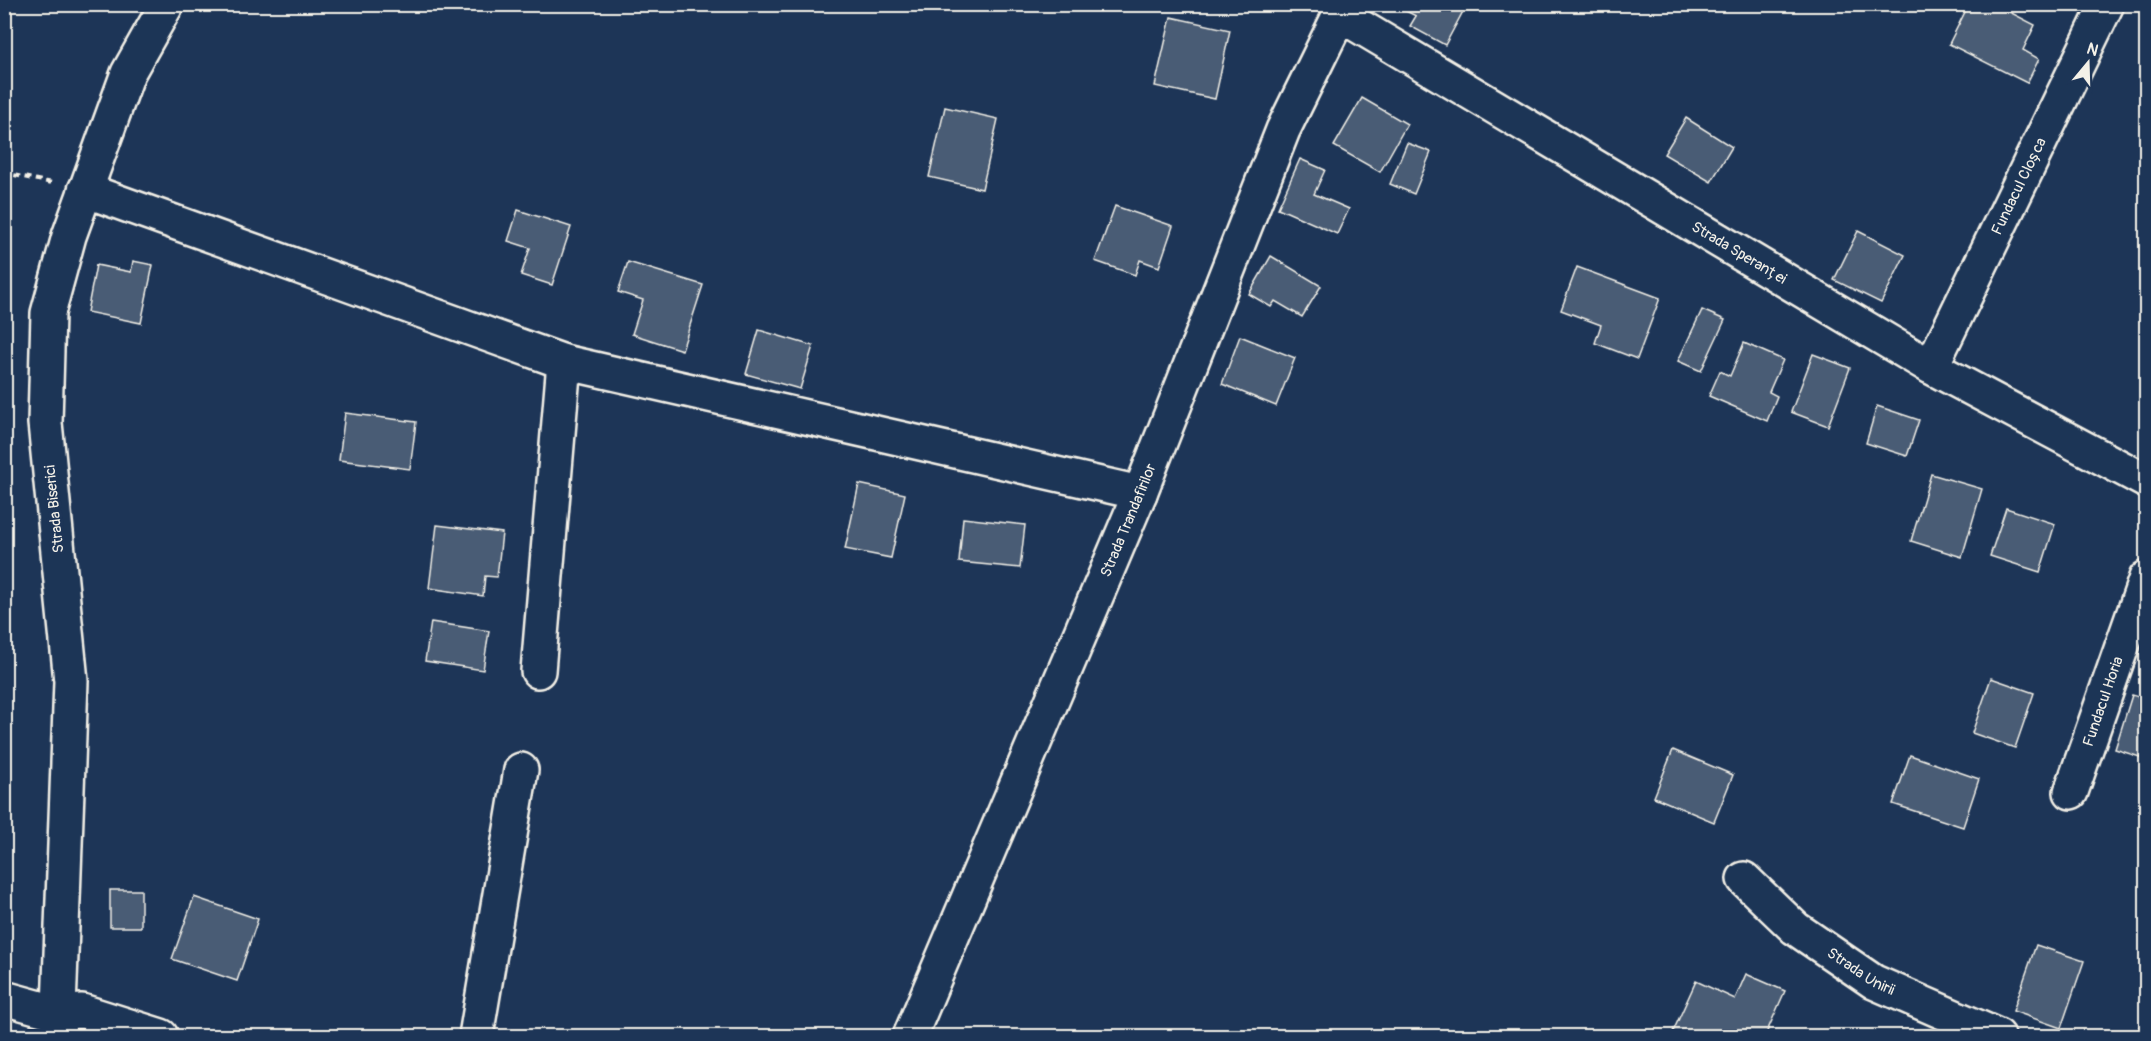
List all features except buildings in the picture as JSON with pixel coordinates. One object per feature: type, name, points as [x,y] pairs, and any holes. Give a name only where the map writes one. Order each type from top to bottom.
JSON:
[{"type":"street","name":"Strada Biserici","points":[[58,1025],[71,681],[45,423],[48,313],[85,190],[128,73],[166,4]]},
{"type":"street","name":"Fundacul Cloșca","points":[[1931,367],[2107,4]]},
{"type":"street","name":"Strada Speranței","points":[[1342,9],[1931,367],[2146,481]]},
{"type":"street","name":"Strada Trandafirilor","points":[[910,1036],[1140,493],[1283,130],[1342,9]]},
{"type":"street","points":[[85,190],[564,362],[1140,493]]},
{"type":"street","points":[[538,671],[564,362]]},
{"type":"street","name":"Fundacul Horia","points":[[2071,792],[2146,578]]},
{"type":"street","points":[[476,1036],[520,770]]},
{"type":"street","name":"Strada Unirii","points":[[1744,879],[1795,928],[1874,982],[1998,1036]]},
{"type":"street","points":[[4,998],[58,1025],[82,1011],[161,1036]]},
{"type":"path","points":[[4,173],[85,190]]}]
